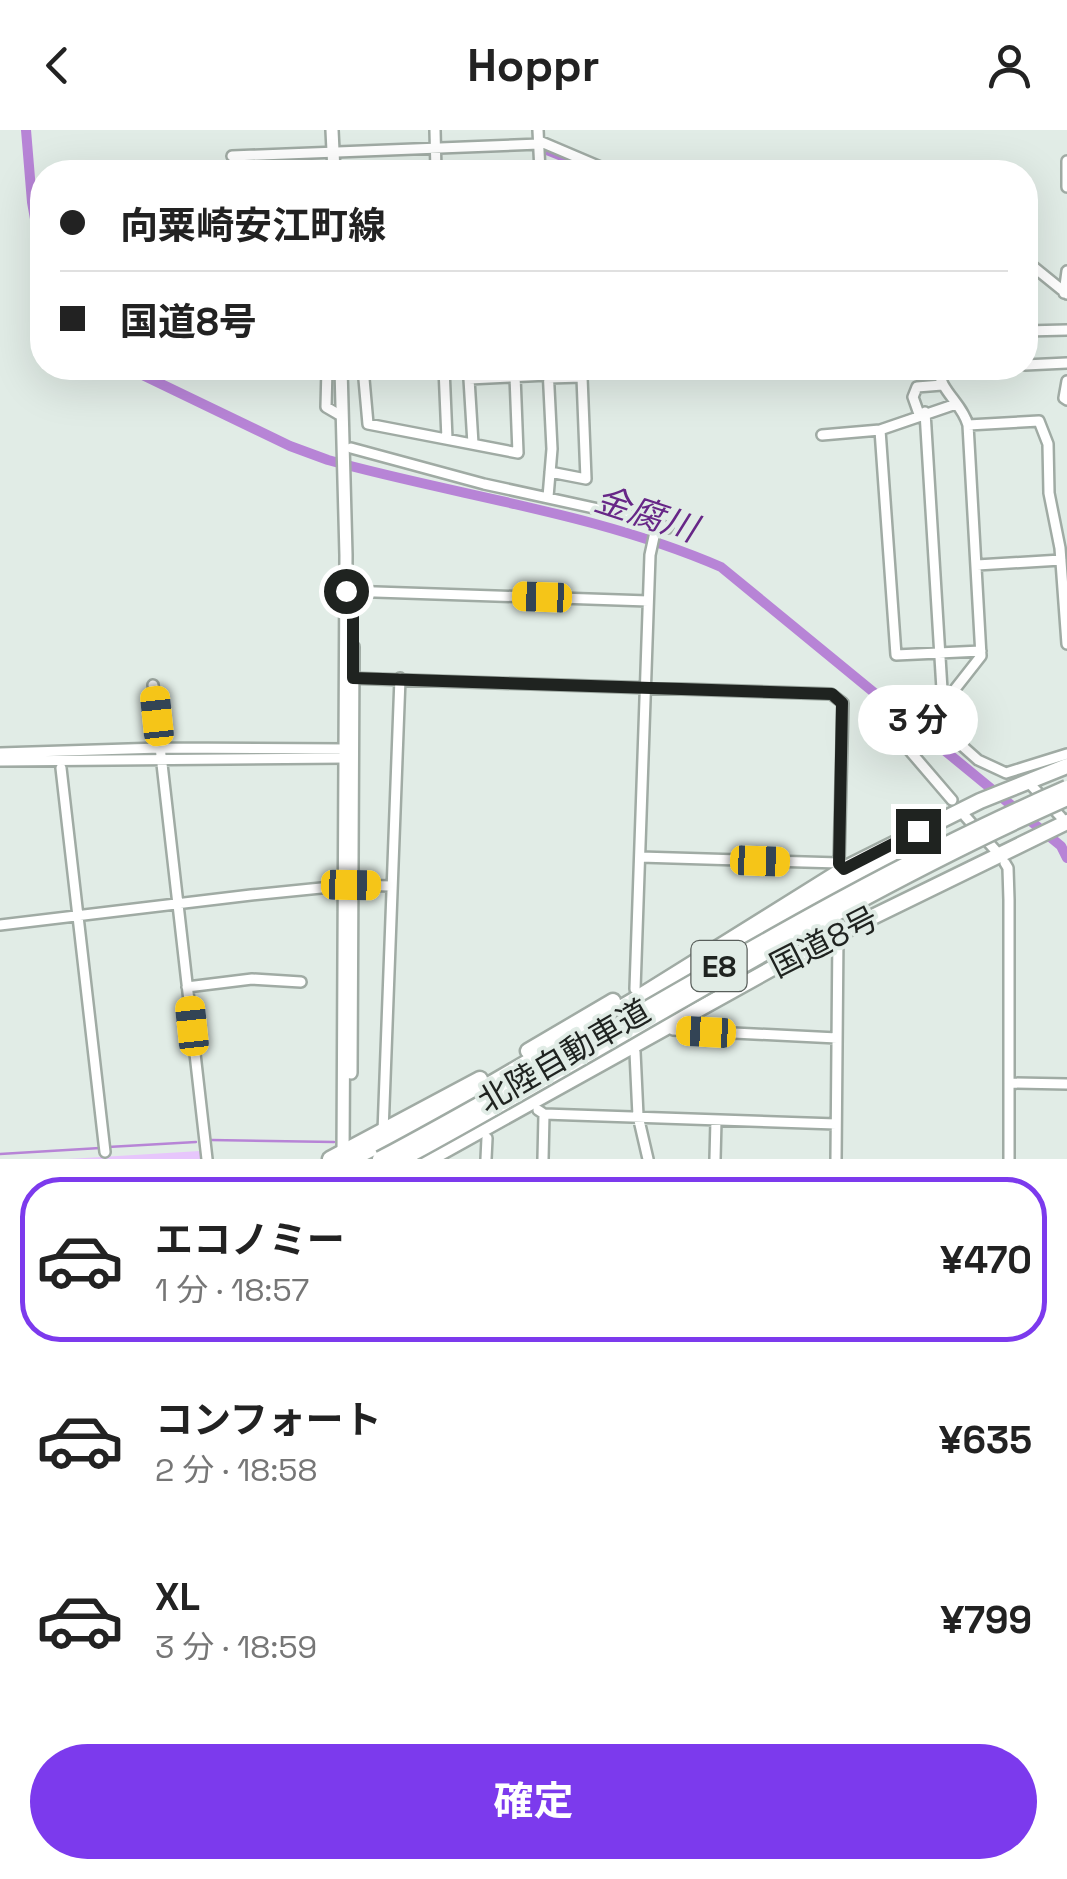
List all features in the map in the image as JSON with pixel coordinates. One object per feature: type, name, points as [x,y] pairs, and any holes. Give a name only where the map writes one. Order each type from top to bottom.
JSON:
[{"type":"highway","name":"国道8号","points":[[345,1156],[466,1098],[748,928],[842,866],[956,810],[1067,766]]},
{"type":"highway","name":"北陸自動車道","points":[[380,1159],[850,892],[1067,788]]},
{"type":"highway","name":"北陸自動車道","points":[[402,1159],[838,910],[1067,798]]},
{"type":"highway","points":[[579,1048],[799,908],[921,838],[956,810]]},
{"type":"highway","name":"国道8号","points":[[635,1048],[830,932],[1062,822]]},
{"type":"highway","points":[[556,1074],[830,932]]},
{"type":"highway","points":[[345,1156],[635,994]]},
{"type":"highway","points":[[429,1159],[541,1112],[635,1048]]},
{"type":"highway","points":[[449,1159],[635,1048]]},
{"type":"main road","points":[[332,130],[337,153]]},
{"type":"main road","points":[[337,160],[340,130]]},
{"type":"main road","points":[[345,380],[349,678],[345,1156]]},
{"type":"street","points":[[435,130],[436,160]]},
{"type":"street","points":[[232,156],[436,148],[539,138],[586,160]]},
{"type":"street","points":[[1067,163],[1067,187]]},
{"type":"street","points":[[1038,271],[1066,294]]},
{"type":"street","points":[[1066,294],[1067,271]]},
{"type":"street","points":[[1038,331],[1067,330]]},
{"type":"street","points":[[1038,364],[1067,363]]},
{"type":"street","points":[[327,380],[326,408],[338,414]]},
{"type":"street","points":[[365,380],[368,424]]},
{"type":"street","points":[[445,380],[447,439]]},
{"type":"street","points":[[469,380],[473,444]]},
{"type":"street","points":[[356,420],[518,453],[515,380]]},
{"type":"street","points":[[548,380],[548,498]]},
{"type":"street","points":[[550,472],[586,479],[582,380]]},
{"type":"street","points":[[941,380],[968,425],[981,656],[910,751],[956,810],[996,851]]},
{"type":"street","points":[[1067,382],[1067,400]]},
{"type":"street","points":[[942,385],[918,387],[913,397],[922,413],[943,706]]},
{"type":"street","points":[[822,435],[880,430],[956,404]]},
{"type":"street","points":[[968,425],[1039,421],[1048,444],[1049,493],[1061,560],[1066,644]]},
{"type":"street","points":[[880,430],[896,654],[981,651]]},
{"type":"street","points":[[348,447],[661,526],[650,555],[635,994],[638,1116],[648,1159]]},
{"type":"street","points":[[976,565],[1061,560]]},
{"type":"street","points":[[349,591],[648,601]]},
{"type":"street","points":[[349,678],[832,694],[842,703],[842,866],[640,857]]},
{"type":"street","points":[[383,1132],[400,678]]},
{"type":"street","points":[[153,684],[207,1159]]},
{"type":"street","points":[[931,720],[990,768],[1006,773],[1020,774],[1067,754]]},
{"type":"street","points":[[0,753],[347,753]]},
{"type":"street","points":[[0,761],[161,753]]},
{"type":"street","points":[[61,768],[105,1149]]},
{"type":"street","points":[[1031,785],[1062,822]]},
{"type":"street","points":[[1004,863],[1008,868],[1009,900],[1010,1159]]},
{"type":"street","points":[[0,925],[347,886],[391,886]]},
{"type":"street","points":[[830,932],[837,1038],[836,1159]]},
{"type":"street","points":[[188,988],[252,979],[301,982]]},
{"type":"street","points":[[667,1026],[674,1030],[837,1038]]},
{"type":"street","points":[[1009,1083],[1067,1084]]},
{"type":"street","points":[[543,1159],[541,1112],[836,1124]]},
{"type":"street","points":[[714,1159],[716,1120]]},
{"type":"street","points":[[486,1159],[488,1133]]},
{"type":"shaded area","points":[[200,1151],[201,1159],[68,1159]]},
{"type":"waterway","name":"金腐川","points":[[26,130],[30,178]]},
{"type":"waterway","points":[[542,148],[572,160]]},
{"type":"waterway","name":"金腐川","points":[[153,380],[290,446],[328,460],[576,519],[674,548],[721,567],[1061,846],[1067,858]]},
{"type":"waterway","points":[[211,1140],[334,1142]]},
{"type":"waterway","points":[[108,1147],[196,1142]]},
{"type":"waterway","points":[[0,1154],[100,1148]]},
{"type":"route","points":[[346,591],[353,592],[353,678],[832,694],[842,703],[839,864],[844,869],[918,831]]}]
